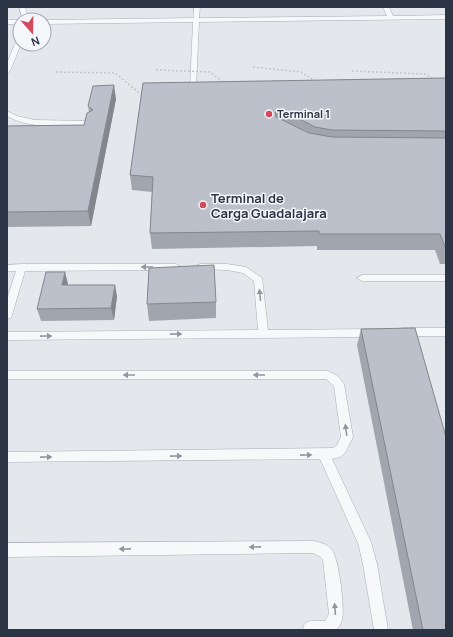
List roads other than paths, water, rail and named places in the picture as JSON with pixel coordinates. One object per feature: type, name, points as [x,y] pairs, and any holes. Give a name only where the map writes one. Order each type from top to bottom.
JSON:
[{"type":"lane","points":[[193,88],[198,20],[197,7]]},
{"type":"lane","points":[[386,7],[391,18]]},
{"type":"lane","points":[[52,22],[446,17]]},
{"type":"lane","points":[[7,71],[15,52]]},
{"type":"lane","points":[[7,113],[22,119],[51,123],[90,123],[26,128]]},
{"type":"lane","points":[[7,315],[22,267]]},
{"type":"lane","points":[[7,268],[227,267],[246,270],[259,280],[263,334]]},
{"type":"lane","points":[[362,278],[446,278]]},
{"type":"lane","points":[[7,336],[446,332]]},
{"type":"lane","points":[[7,374],[328,376],[339,384],[347,437],[341,449],[336,452],[324,454],[7,457]]},
{"type":"lane","points":[[324,454],[364,542],[370,564],[381,630]]},
{"type":"lane","points":[[7,550],[319,548],[326,552],[331,564],[336,614],[335,620],[328,628],[310,628],[311,630]]},
{"type":"place","name":"Terminal 1","points":[[269,114]]},
{"type":"place","name":"Terminal de Carga Guadalajara","points":[[203,205]]}]
